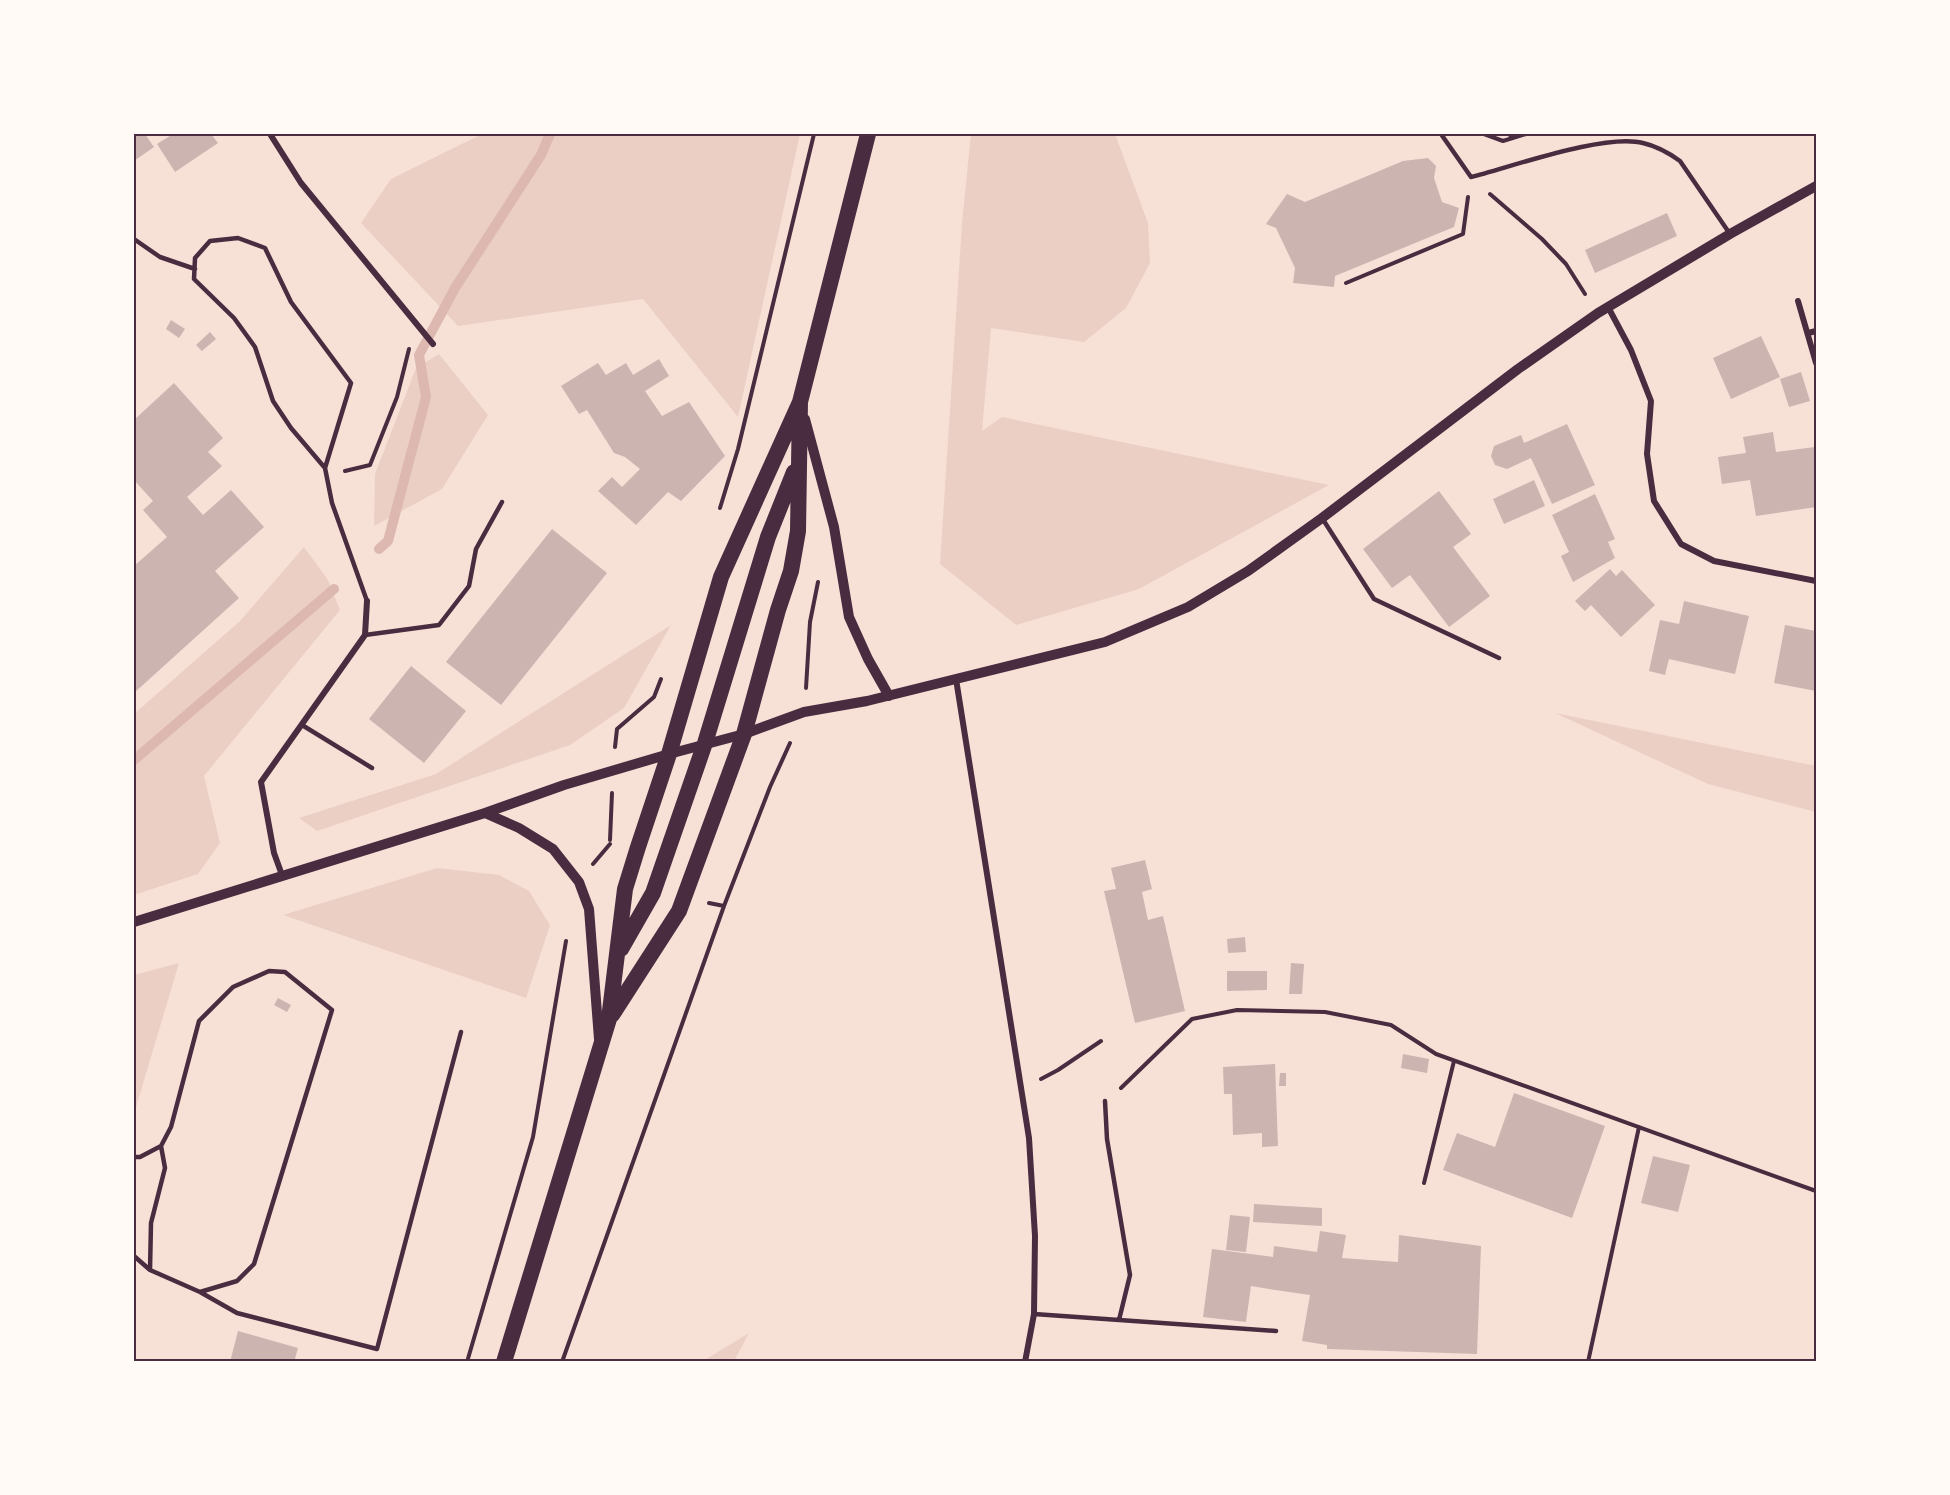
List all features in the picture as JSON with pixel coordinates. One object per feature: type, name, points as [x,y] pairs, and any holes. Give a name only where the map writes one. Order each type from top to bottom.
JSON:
[{"type":"highway","points":[[504,1362],[609,1019],[625,889],[669,754],[721,578],[800,402],[868,134]]},
{"type":"highway","points":[[609,1019],[680,911],[744,734],[791,571],[798,531],[797,465],[800,402]]},
{"type":"highway","points":[[618,955],[653,893],[705,743],[768,537],[797,465]]},
{"type":"street","points":[[270,134],[301,183],[433,344]]},
{"type":"street","points":[[134,922],[485,813],[564,785],[705,743],[744,734],[804,712],[889,696],[1105,642],[1188,608],[1248,571],[1322,518],[1518,369],[1608,307],[1816,186]]},
{"type":"street","points":[[1798,301],[1816,363]]},
{"type":"street","points":[[1608,307],[1631,350],[1651,400],[1647,454],[1654,501],[1681,544],[1714,561],[1816,581]]},
{"type":"street","points":[[1808,333],[1816,331]]},
{"type":"street","points":[[800,402],[834,527],[849,617],[868,659],[889,696]]},
{"type":"street","points":[[282,875],[274,852],[261,782],[365,634],[367,601]]},
{"type":"street","points":[[956,680],[1029,1138],[1035,1236],[1034,1314],[1025,1362]]},
{"type":"street","points":[[485,813],[519,828],[553,849],[579,882],[589,909],[600,1047]]},
{"type":"lane","points":[[1441,134],[1471,177],[1589,146],[1617,142],[1641,142],[1670,153],[1680,161],[1730,234]]},
{"type":"lane","points":[[325,468],[351,383],[291,303],[265,248],[238,238],[210,241],[195,258],[194,279],[234,318],[255,347],[273,401],[291,428],[325,468],[332,503],[367,601]]},
{"type":"lane","points":[[134,239],[160,257],[195,269]]},
{"type":"lane","points":[[365,634],[439,625],[470,586],[476,549],[502,502]]},
{"type":"lane","points":[[1322,518],[1374,599],[1499,658]]},
{"type":"lane","points":[[302,725],[372,768]]},
{"type":"lane","points":[[134,1157],[140,1157],[161,1146],[171,1127],[199,1021],[233,987],[269,971],[285,972],[332,1010],[254,1264],[237,1281],[200,1292]]},
{"type":"lane","points":[[134,1256],[150,1270],[200,1292],[237,1313],[377,1349],[461,1032]]},
{"type":"lane","points":[[1105,1101],[1107,1139],[1130,1275],[1119,1320]]},
{"type":"lane","points":[[150,1270],[151,1224],[165,1168],[161,1146]]},
{"type":"lane","points":[[1034,1314],[1276,1331]]},
{"type":"path","points":[[718,516],[738,449],[814,134]]},
{"type":"path","points":[[1484,134],[1503,141],[1526,134]]},
{"type":"path","points":[[1509,134],[1512,138]]},
{"type":"path","points":[[1471,177],[1542,239],[1572,273]]},
{"type":"path","points":[[1346,283],[1463,234],[1471,177]]},
{"type":"path","points":[[327,475],[370,465],[397,397],[417,324]]},
{"type":"path","points":[[562,1362],[724,906],[770,787],[804,712],[810,622]]},
{"type":"path","points":[[617,729],[654,697],[662,676]]},
{"type":"path","points":[[467,1362],[533,1137],[566,940]]},
{"type":"path","points":[[1105,1101],[1131,1079],[1192,1019],[1237,1010],[1325,1012],[1391,1025],[1436,1054],[1816,1191]]},
{"type":"path","points":[[1020,1085],[1038,1080],[1058,1070],[1101,1041]]},
{"type":"path","points":[[1424,1183],[1454,1061]]},
{"type":"path","points":[[1588,1362],[1639,1127]]},
{"type":"shaded area","points":[[482,134],[800,134],[738,417],[643,299],[458,326],[361,223],[391,179]]},
{"type":"shaded area","points":[[971,134],[1115,134],[1148,223],[1150,263],[1126,308],[1084,342],[991,328],[982,431],[1002,417],[1329,485],[1139,589],[1016,625],[940,564],[962,223]]},
{"type":"shaded area","points":[[439,354],[488,415],[442,489],[374,526],[375,474],[416,368]]},
{"type":"shaded area","points":[[304,547],[328,580],[340,610],[204,776],[220,843],[198,874],[134,895],[134,714],[240,621]]},
{"type":"shaded area","points":[[671,625],[624,708],[570,745],[317,831],[299,818],[436,774]]},
{"type":"shaded area","points":[[1555,713],[1816,766],[1816,812],[1708,784]]},
{"type":"shaded area","points":[[437,868],[499,875],[529,891],[550,925],[526,998],[283,915]]},
{"type":"shaded area","points":[[179,963],[134,1114],[134,975]]},
{"type":"shaded area","points":[[749,1333],[734,1361],[703,1361]]},
{"type":"building","points":[[134,134],[145,134],[154,147],[134,161]]},
{"type":"building","points":[[173,134],[211,134],[218,143],[175,172],[157,144]]},
{"type":"building","points":[[1428,158],[1436,166],[1434,178],[1442,202],[1459,208],[1454,227],[1335,276],[1334,287],[1293,283],[1295,268],[1276,228],[1266,224],[1287,194],[1305,202],[1403,161]]},
{"type":"building","points":[[1667,213],[1677,236],[1595,273],[1585,250]]},
{"type":"building","points":[[171,320],[185,329],[179,338],[166,329]]},
{"type":"building","points":[[210,332],[216,339],[202,351],[196,345]]},
{"type":"building","points":[[1761,336],[1780,377],[1731,399],[1713,358]]},
{"type":"building","points":[[659,359],[669,376],[645,391],[662,416],[689,402],[725,456],[681,501],[668,492],[636,525],[598,491],[612,477],[622,487],[640,469],[625,457],[614,453],[587,410],[579,414],[561,386],[598,363],[606,375],[626,363],[633,375]]},
{"type":"building","points":[[1801,372],[1810,401],[1789,407],[1780,379]]},
{"type":"building","points":[[174,383],[223,438],[208,452],[222,466],[187,497],[203,515],[231,490],[264,527],[215,571],[239,598],[134,693],[134,566],[167,537],[143,510],[153,501],[134,480],[134,420]]},
{"type":"building","points":[[1567,424],[1595,485],[1552,504],[1531,458],[1507,469],[1495,465],[1491,456],[1494,446],[1521,435],[1524,443]]},
{"type":"building","points":[[1773,432],[1776,452],[1815,447],[1816,507],[1756,516],[1750,480],[1722,484],[1718,457],[1746,453],[1743,437]]},
{"type":"building","points":[[1534,480],[1545,506],[1504,524],[1493,499]]},
{"type":"building","points":[[1439,491],[1471,534],[1453,547],[1490,596],[1449,627],[1410,575],[1392,588],[1363,549]]},
{"type":"building","points":[[1595,494],[1615,539],[1608,542],[1615,558],[1573,582],[1561,556],[1569,552],[1552,515]]},
{"type":"building","points":[[552,529],[607,573],[501,705],[446,662]]},
{"type":"building","points":[[1610,569],[1616,576],[1622,570],[1655,605],[1621,637],[1591,605],[1585,611],[1575,601]]},
{"type":"building","points":[[1684,601],[1749,616],[1735,674],[1669,659],[1665,675],[1649,671],[1660,620],[1679,624]]},
{"type":"building","points":[[1785,625],[1816,631],[1816,691],[1774,683]]},
{"type":"building","points":[[411,666],[466,711],[424,763],[369,719]]},
{"type":"building","points":[[1145,860],[1152,889],[1142,892],[1148,920],[1163,916],[1185,1011],[1135,1023],[1104,891],[1116,889],[1111,868]]},
{"type":"building","points":[[1245,937],[1246,952],[1228,953],[1227,939]]},
{"type":"building","points":[[1291,963],[1304,964],[1302,994],[1289,994]]},
{"type":"building","points":[[1227,971],[1267,971],[1267,990],[1227,991]]},
{"type":"building","points":[[278,998],[291,1005],[287,1012],[274,1005]]},
{"type":"building","points":[[1403,1054],[1429,1059],[1427,1073],[1401,1068]]},
{"type":"building","points":[[1275,1064],[1278,1146],[1262,1147],[1262,1133],[1233,1135],[1232,1094],[1224,1094],[1223,1067]]},
{"type":"building","points":[[1280,1073],[1286,1073],[1286,1086],[1279,1086]]},
{"type":"building","points":[[1514,1093],[1605,1126],[1572,1218],[1443,1170],[1457,1133],[1495,1147]]},
{"type":"building","points":[[1653,1156],[1690,1165],[1678,1212],[1641,1203]]},
{"type":"building","points":[[1254,1204],[1322,1208],[1322,1226],[1253,1222]]},
{"type":"building","points":[[1230,1215],[1250,1217],[1246,1252],[1226,1250]]},
{"type":"building","points":[[1320,1231],[1346,1235],[1342,1258],[1398,1262],[1399,1235],[1481,1246],[1477,1354],[1327,1349],[1327,1345],[1302,1341],[1310,1295],[1251,1286],[1246,1322],[1203,1317],[1212,1249],[1273,1257],[1274,1246],[1317,1252]]},
{"type":"building","points":[[238,1331],[298,1348],[294,1362],[230,1362]]},
{"type":"waterway","points":[[379,549],[388,541],[426,397],[419,355],[455,288],[541,155],[550,134]]},
{"type":"waterway","points":[[134,760],[334,589]]}]
